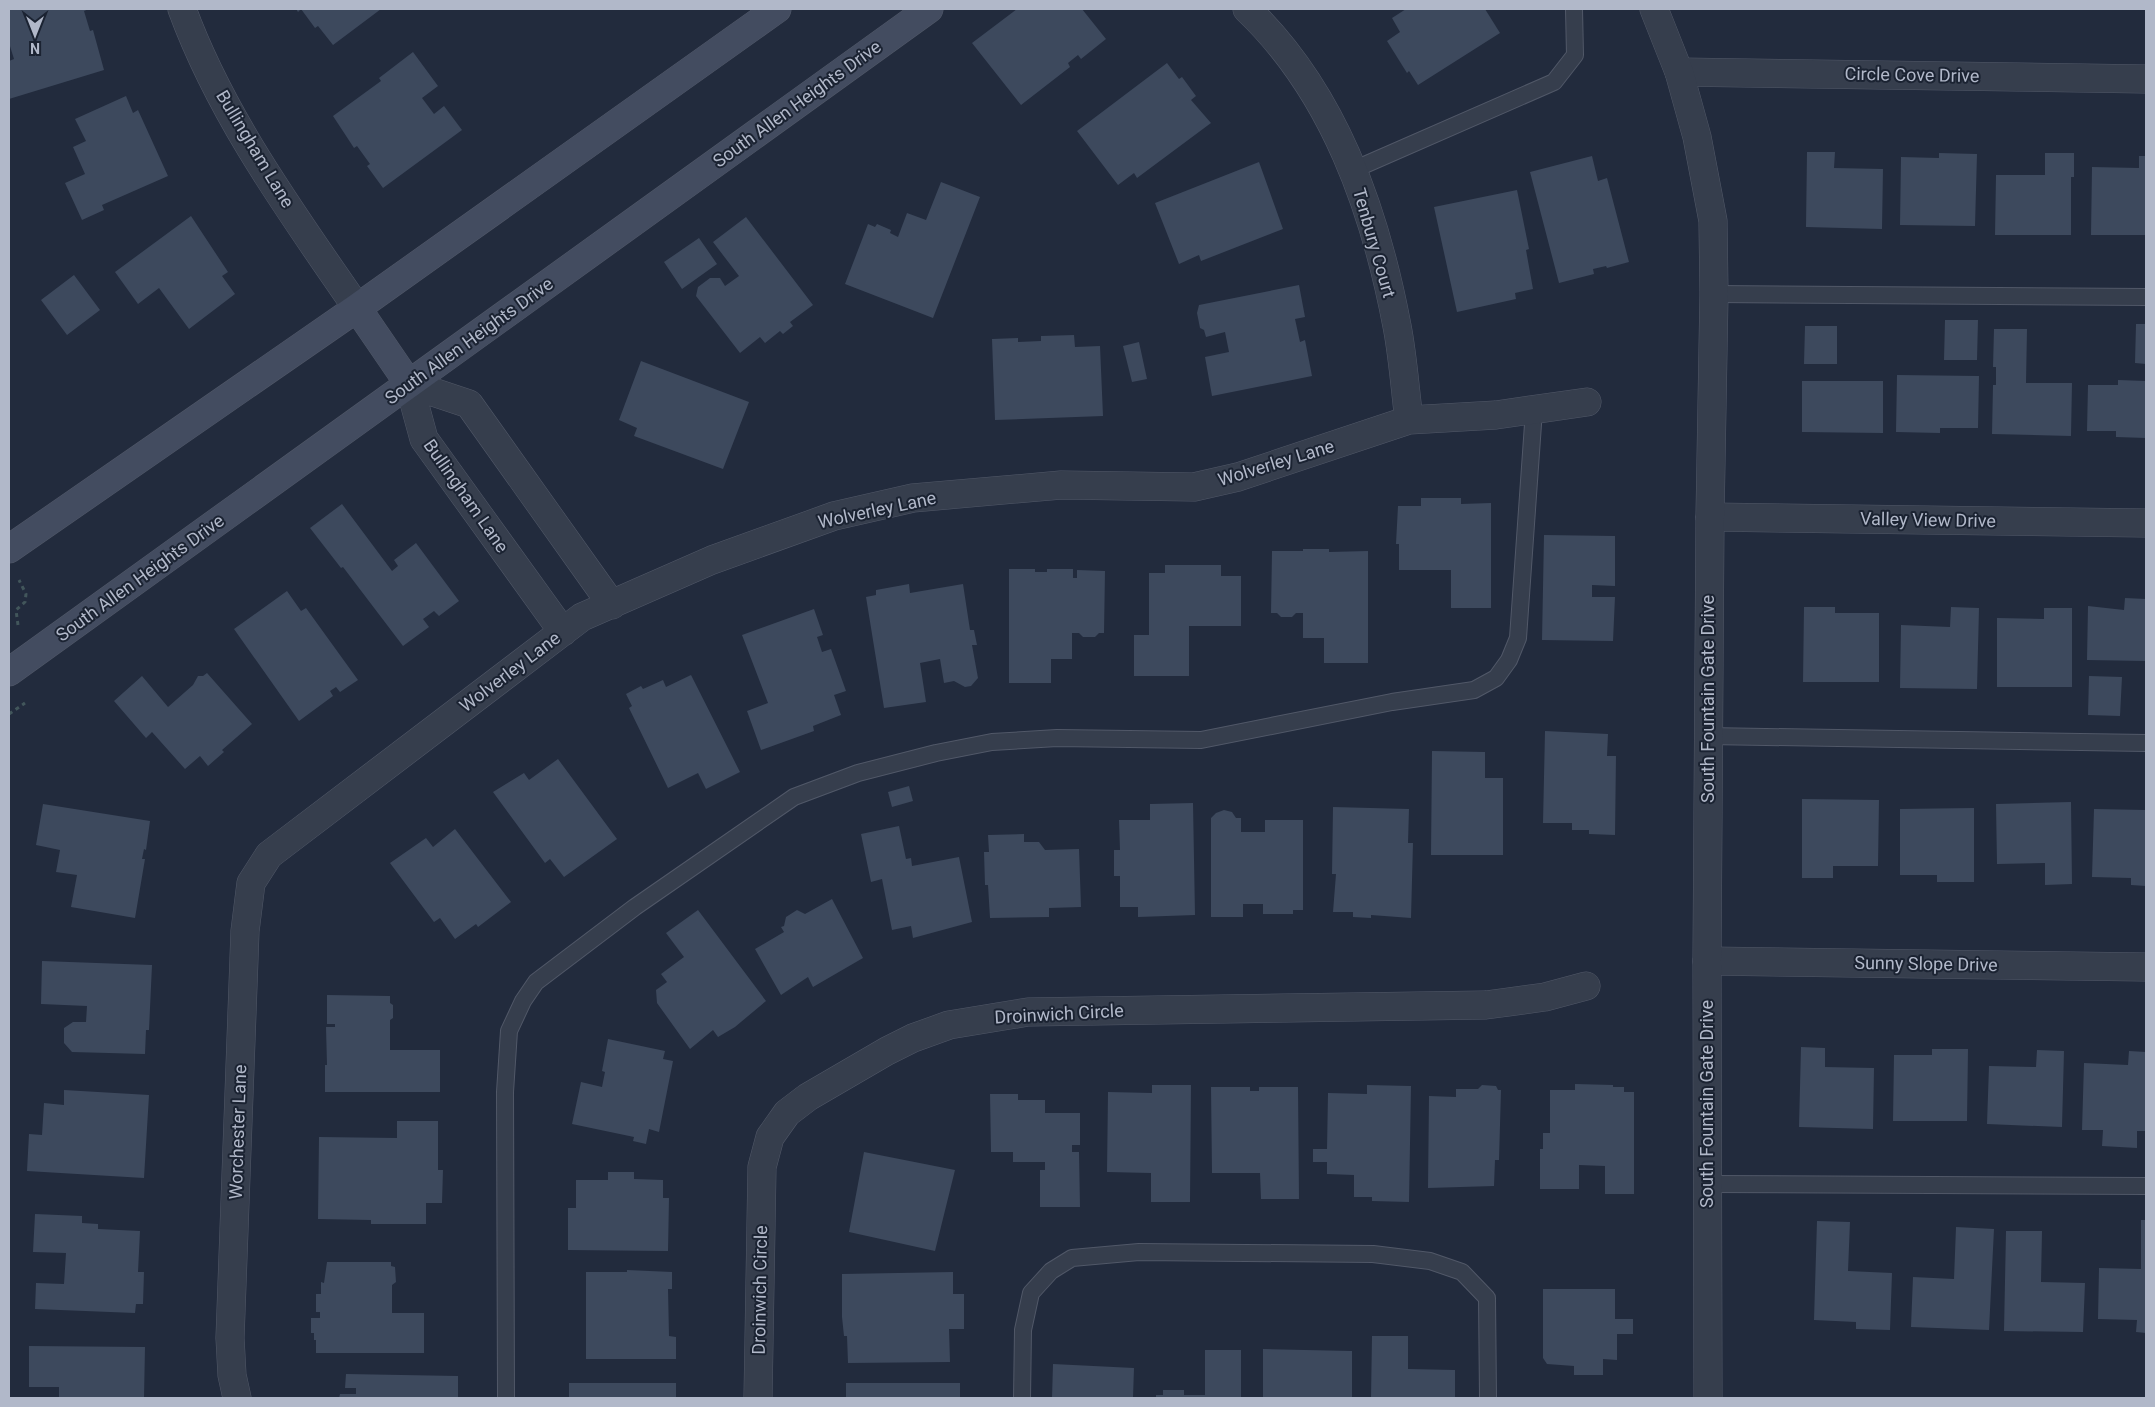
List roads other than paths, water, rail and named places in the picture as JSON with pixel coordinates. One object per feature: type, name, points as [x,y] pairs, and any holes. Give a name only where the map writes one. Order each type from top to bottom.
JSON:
[{"type":"main road","points":[[9,549],[357,308],[777,9]]},
{"type":"main road","name":"South Allen Heights Drive","points":[[9,672],[929,9]]},
{"type":"main road","points":[[357,308],[409,384]]},
{"type":"street","name":"Bullingham Lane","points":[[182,9],[194,42],[227,109],[357,308]]},
{"type":"street","name":"Tenbury Court","points":[[1247,9],[1274,35],[1310,84],[1345,151],[1368,208],[1397,326],[1409,420]]},
{"type":"street","name":"South Fountain Gate Drive","points":[[1654,9],[1679,72],[1697,136],[1713,221],[1714,294],[1706,961],[1708,1398]]},
{"type":"street","name":"Circle Cove Drive","points":[[1679,72],[2146,78]]},
{"type":"street","name":"Bullingham Lane","points":[[409,384],[424,439],[563,632]]},
{"type":"street","points":[[409,384],[469,404],[612,605]]},
{"type":"street","name":"Wolverley Lane","points":[[260,868],[269,855],[582,618],[712,560],[834,516],[913,498],[1061,485],[1194,487],[1238,478],[1409,420],[1496,415],[1587,402]]},
{"type":"street","name":"Valley View Drive","points":[[1710,517],[2146,523]]},
{"type":"street","name":"Worchester Lane","points":[[237,1398],[232,1375],[230,1338],[246,931],[251,884],[260,868]]},
{"type":"street","name":"Sunny Slope Drive","points":[[1706,961],[2146,968]]},
{"type":"street","name":"Droinwich Circle","points":[[758,1398],[762,1167],[770,1137],[787,1113],[808,1097],[887,1050],[949,1025],[1028,1012],[1486,1005],[1545,997],[1586,986]]},
{"type":"lane","points":[[1353,170],[1554,82],[1575,56],[1574,9]]},
{"type":"lane","points":[[1714,294],[2146,297]]},
{"type":"lane","points":[[506,1398],[505,1092],[509,1031],[523,1001],[536,982],[635,907],[794,798],[858,773],[936,753],[992,742],[1057,738],[1201,740],[1392,702],[1474,690],[1496,678],[1508,660],[1518,638],[1534,410]]},
{"type":"lane","points":[[1708,736],[2146,743]]},
{"type":"lane","points":[[1708,1184],[2146,1186]]},
{"type":"lane","points":[[1022,1398],[1022,1330],[1031,1293],[1052,1271],[1072,1258],[1139,1252],[1372,1254],[1430,1261],[1462,1272],[1487,1298],[1488,1398]]}]
